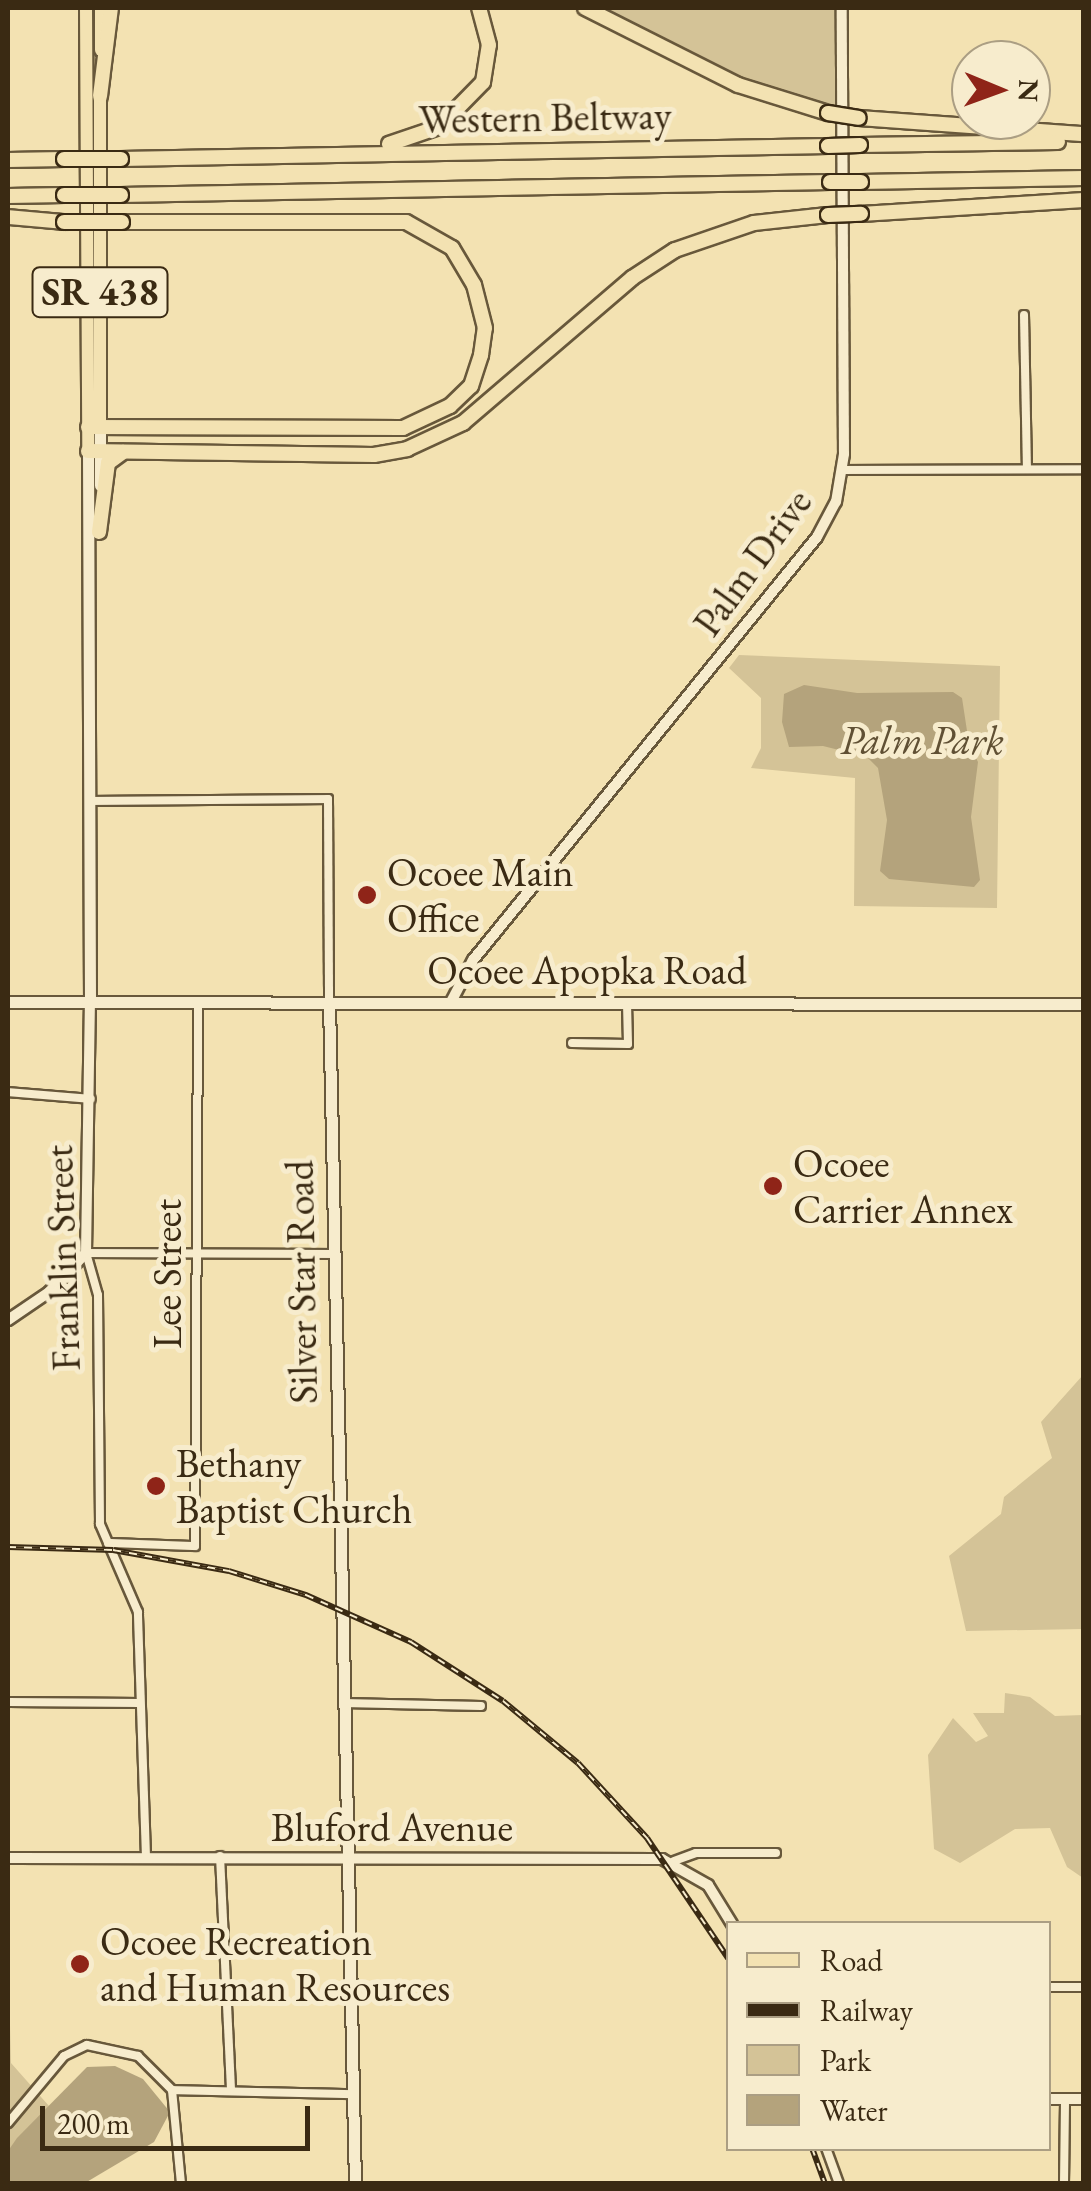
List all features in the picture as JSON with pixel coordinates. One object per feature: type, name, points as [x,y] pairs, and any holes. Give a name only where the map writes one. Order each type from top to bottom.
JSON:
[{"type":"highway","points":[[100,96],[111,8]]},
{"type":"highway","points":[[346,152],[405,141],[462,110],[483,82],[486,64],[489,45],[479,8]]},
{"type":"highway","points":[[586,8],[738,85],[828,113],[1084,138]]},
{"type":"highway","name":"Western Beltway","points":[[8,160],[1084,138]]},
{"type":"highway","name":"Western Beltway","points":[[8,196],[1084,178]]},
{"type":"highway","points":[[94,451],[374,455],[407,448],[463,423],[632,278],[675,250],[754,223],[1084,200]]},
{"type":"highway","points":[[8,217],[64,222],[406,222],[452,248],[474,285],[484,328],[471,386],[429,422],[377,431],[94,426]]},
{"type":"highway","points":[[98,532],[108,463],[129,450]]},
{"type":"main road","name":"Franklin Street","points":[[86,8],[93,158],[90,1003]]},
{"type":"main road","name":"Franklin Street","points":[[93,158],[100,96],[101,8]]},
{"type":"main road","name":"Franklin Street","points":[[92,589],[98,532],[94,451]]},
{"type":"main road","name":"Ocoee Apopka Road","points":[[8,1002],[1084,1004]]},
{"type":"main road","name":"Silver Star Road","points":[[329,1002],[354,2184]]},
{"type":"street","name":"Palm Drive","points":[[451,1002],[473,960],[816,537],[836,502],[843,470],[842,8]]},
{"type":"street","points":[[1024,314],[1027,469]]},
{"type":"street","points":[[843,470],[1084,469]]},
{"type":"street","name":"Silver Star Road","points":[[92,801],[328,799],[329,1002]]},
{"type":"street","name":"Franklin Street","points":[[90,1003],[86,1253],[98,1296],[99,1511],[107,1543],[124,1568],[138,1612],[146,1857]]},
{"type":"street","name":"Lee Street","points":[[107,1543],[195,1546],[198,1003]]},
{"type":"street","points":[[572,1043],[628,1044],[627,1003]]},
{"type":"street","points":[[8,1092],[91,1099]]},
{"type":"street","points":[[8,1320],[50,1292],[86,1253],[333,1254]]},
{"type":"street","points":[[8,1702],[140,1703]]},
{"type":"street","points":[[343,1703],[482,1706]]},
{"type":"street","name":"Bluford Avenue","points":[[8,1858],[346,1855],[674,1861],[696,1853],[776,1853]]},
{"type":"street","points":[[220,1856],[231,2091]]},
{"type":"street","points":[[674,1861],[708,1885],[730,1921]]},
{"type":"street","points":[[1051,1987],[1084,1987]]},
{"type":"street","points":[[8,2123],[64,2056],[87,2045],[138,2056],[172,2090],[181,2184]]},
{"type":"street","points":[[172,2090],[351,2094]]},
{"type":"street","points":[[1051,2098],[1084,2099]]},
{"type":"street","points":[[1064,2184],[1065,2099]]},
{"type":"street","points":[[827,2151],[839,2184]]},
{"type":"green space","points":[[586,8],[843,8],[845,116],[738,85]]},
{"type":"green space","name":"Palm Park","points":[[739,655],[1000,666],[997,908],[854,906],[855,778],[751,768],[761,748],[761,698],[729,668]]},
{"type":"green space","points":[[1083,1375],[1083,1629],[966,1631],[949,1556],[1001,1514],[1004,1497],[1052,1458],[1041,1422]]},
{"type":"green space","points":[[1005,1693],[1030,1697],[1055,1716],[1083,1715],[1083,1878],[1067,1867],[1050,1828],[1015,1829],[960,1863],[934,1849],[928,1755],[953,1718],[976,1742],[988,1736],[973,1713],[1004,1713]]},
{"type":"green space","points":[[8,1949],[11,2063],[49,2106],[8,2151]]},
{"type":"water","points":[[804,685],[857,693],[953,692],[962,698],[969,744],[978,762],[971,817],[980,880],[974,887],[889,879],[880,871],[887,820],[878,768],[867,757],[823,746],[789,747],[782,722],[784,694]]},
{"type":"water","points":[[115,2066],[143,2079],[170,2112],[154,2142],[85,2183],[8,2183],[8,2151],[17,2138],[87,2067]]},
{"type":"railway","points":[[8,1547],[113,1550],[229,1571],[306,1595],[411,1642],[503,1701],[578,1763],[647,1838],[726,1955]]},
{"type":"railway","points":[[813,2151],[825,2184]]},
{"type":"place","name":"Ocoee Main Office","points":[[367,895]]},
{"type":"place","name":"Ocoee Carrier Annex","points":[[773,1186]]},
{"type":"place","name":"Bethany Baptist Church","points":[[156,1486]]},
{"type":"place","name":"Ocoee Recreation and Human Resources","points":[[80,1964]]}]
